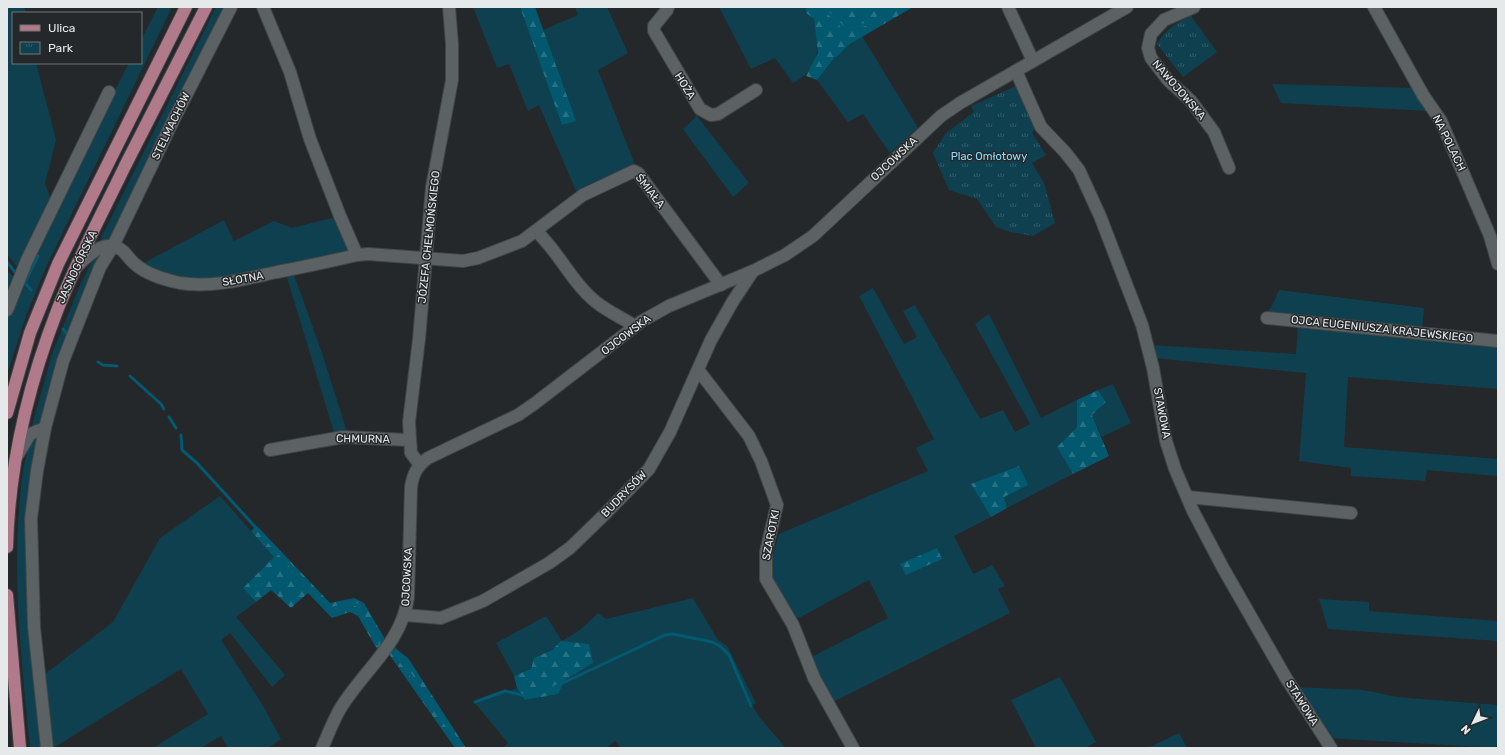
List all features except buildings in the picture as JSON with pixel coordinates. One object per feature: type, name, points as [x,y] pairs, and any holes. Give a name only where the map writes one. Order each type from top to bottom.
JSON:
[{"type":"main road","name":"JASNOGÓRSKA","points":[[7,413],[25,346],[55,270],[186,7]]},
{"type":"main road","name":"JASNOGÓRSKA","points":[[7,547],[10,501],[22,429],[38,366],[58,310],[76,267],[206,7]]},
{"type":"main road","points":[[7,595],[20,748]]},
{"type":"street","name":"STELMACHÓW","points":[[47,748],[34,627],[32,519],[37,471],[45,428],[63,361],[74,329],[100,267],[113,246],[174,119],[231,7]]},
{"type":"street","points":[[263,7],[290,72],[310,139],[357,255]]},
{"type":"street","name":"JÓZEFA CHEŁMOŃSKIEGO","points":[[420,465],[412,453],[409,440],[409,422],[419,339],[432,187],[452,80],[452,44],[449,7]]},
{"type":"street","name":"HOŻA","points":[[668,7],[654,26],[654,31],[700,109],[711,116],[718,114],[756,90]]},
{"type":"street","points":[[1008,7],[1033,61]]},
{"type":"street","name":"OJCOWSKA","points":[[322,748],[340,709],[387,647],[405,615],[408,597],[410,487],[414,473],[420,465],[428,458],[518,415],[635,326],[669,306],[753,271],[785,255],[813,236],[941,116],[1016,70],[1127,7]]},
{"type":"street","name":"NAWOJOWSKA","points":[[1194,7],[1164,20],[1151,34],[1148,48],[1151,58],[1168,80],[1191,101],[1214,132],[1229,168]]},
{"type":"street","name":"NA POLACH","points":[[1374,7],[1423,95],[1441,121],[1490,236],[1498,264]]},
{"type":"street","name":"STAWOWA","points":[[1016,70],[1041,127],[1079,170],[1100,216],[1142,325],[1153,368],[1166,441],[1175,469],[1188,497],[1223,568],[1286,678],[1331,748]]},
{"type":"street","points":[[7,310],[27,260],[109,92]]},
{"type":"street","name":"ŚMIAŁA","points":[[426,258],[450,262],[478,258],[522,241],[536,232],[583,195],[634,171],[638,173],[720,285]]},
{"type":"street","points":[[536,232],[547,241],[586,292],[596,302],[635,326]]},
{"type":"street","points":[[76,267],[96,250],[113,246]]},
{"type":"street","name":"SŁOTNA","points":[[113,246],[121,250],[136,265],[146,271],[178,282],[195,284],[221,283],[253,278],[357,255],[426,258]]},
{"type":"street","name":"BUDRYSÓW","points":[[405,615],[441,618],[462,610],[549,563],[570,548],[649,469],[670,432],[715,334],[733,301],[753,271]]},
{"type":"street","name":"OJCA EUGENIUSZA KRAJEWSKIEGO","points":[[1267,318],[1498,341]]},
{"type":"street","name":"SZAROTKI","points":[[699,371],[749,436],[761,461],[777,505],[766,552],[766,579],[793,625],[814,678],[853,748]]},
{"type":"street","points":[[17,457],[32,432],[45,428]]},
{"type":"street","name":"CHMURNA","points":[[270,450],[343,437],[409,440]]},
{"type":"street","points":[[1188,497],[1351,513]]},
{"type":"green space","points":[[7,7],[24,7],[26,12],[12,12],[12,64],[36,64],[56,140],[45,183],[50,198],[17,267],[7,254]]},
{"type":"green space","points":[[158,7],[172,7],[48,263],[27,313],[7,374],[7,320],[17,293],[93,133],[128,64],[142,64],[142,38]]},
{"type":"green space","points":[[216,7],[225,7],[111,238],[103,242],[101,241],[102,236]]},
{"type":"green space","points":[[473,7],[520,7],[562,124],[575,120],[543,30],[578,15],[575,7],[607,7],[628,53],[598,70],[635,165],[589,184],[577,193],[539,105],[528,111],[509,64],[497,68]]},
{"type":"green space","points":[[520,7],[535,7],[576,121],[562,125]]},
{"type":"green space","points":[[719,7],[806,7],[806,13],[814,19],[817,39],[816,56],[810,70],[803,77],[793,83],[775,58],[751,69]]},
{"type":"green space","points":[[806,7],[913,7],[850,44],[832,61],[817,80],[806,76],[818,53],[814,19],[806,13]]},
{"type":"green space","points":[[1191,16],[1217,52],[1183,77],[1157,44],[1164,34],[1172,27]]},
{"type":"green space","points":[[862,36],[918,128],[890,153],[863,114],[848,122],[817,80],[837,56]]},
{"type":"green space","points":[[1272,84],[1414,88],[1429,111],[1281,103]]},
{"type":"green space","name":"Plac Omłotowy","points":[[1016,86],[1035,128],[1032,133],[1046,155],[1032,163],[1044,183],[1055,223],[1033,236],[1011,232],[996,227],[977,199],[949,190],[933,153],[946,133],[974,112],[971,106]]},
{"type":"green space","points":[[697,116],[749,183],[733,197],[683,129]]},
{"type":"green space","points":[[336,217],[350,247],[348,253],[218,278],[195,280],[173,276],[142,264],[224,220],[234,241],[274,221],[292,228]]},
{"type":"green space","points":[[104,253],[41,422],[32,426],[52,354],[81,283],[96,254]]},
{"type":"green space","points":[[7,271],[14,277],[7,299]]},
{"type":"green space","points":[[293,272],[322,353],[348,435],[335,436],[286,274]]},
{"type":"green space","points":[[873,288],[904,344],[917,337],[903,311],[915,305],[980,419],[1003,410],[1015,432],[1030,424],[975,324],[989,314],[1041,418],[1077,400],[1077,427],[1057,447],[1073,474],[1007,508],[1004,497],[971,484],[991,517],[954,536],[973,574],[992,565],[1005,586],[998,589],[1010,613],[833,702],[810,658],[888,618],[869,580],[795,620],[773,582],[770,566],[779,534],[928,471],[916,448],[934,439],[859,296]]},
{"type":"green space","points":[[1279,290],[1424,308],[1422,330],[1498,337],[1498,389],[1348,377],[1344,447],[1498,459],[1498,476],[1427,470],[1425,481],[1351,476],[1351,468],[1299,461],[1306,373],[1154,358],[1151,345],[1296,354],[1298,325],[1266,314],[1272,306]]},
{"type":"green space","points":[[1113,384],[1131,423],[1102,437],[1092,415],[1106,402],[1098,390]]},
{"type":"green space","points":[[1098,390],[1106,402],[1092,415],[1109,456],[1073,474],[1057,447],[1077,427],[1077,400]]},
{"type":"green space","points":[[35,437],[38,438],[34,463],[43,748],[30,748],[21,655],[17,561],[18,530],[24,467],[28,451]]},
{"type":"green space","points":[[1019,466],[1028,485],[1004,497],[1007,508],[991,517],[971,484]]},
{"type":"green space","points":[[220,496],[274,557],[243,588],[256,602],[236,617],[285,675],[272,687],[230,633],[221,640],[262,704],[281,739],[268,748],[228,748],[221,736],[201,748],[153,748],[208,714],[181,669],[53,748],[45,674],[113,622],[160,538]]},
{"type":"green space","points":[[257,526],[330,603],[354,598],[364,603],[385,639],[378,651],[358,616],[350,612],[332,618],[308,593],[291,608],[271,590],[256,602],[243,588],[274,557],[251,531]]},
{"type":"green space","points":[[937,548],[942,559],[906,575],[900,564]]},
{"type":"green space","points":[[693,598],[718,640],[727,646],[756,703],[752,705],[760,718],[786,748],[621,748],[615,741],[606,748],[503,748],[508,743],[475,703],[517,688],[525,700],[558,694],[565,680],[593,663],[562,641],[580,630],[598,613],[606,619]]},
{"type":"green space","points":[[1319,599],[1369,602],[1369,611],[1498,621],[1498,641],[1328,629]]},
{"type":"green space","points":[[546,616],[562,641],[552,650],[534,658],[531,669],[514,676],[496,643]]},
{"type":"green space","points":[[561,641],[589,644],[593,663],[565,680],[558,694],[525,700],[517,688],[514,676],[531,669],[534,658],[552,650]]},
{"type":"green space","points":[[395,648],[408,658],[466,748],[455,748],[389,654]]},
{"type":"green space","points":[[1060,677],[1096,742],[1085,748],[1036,748],[1011,700]]},
{"type":"green space","points":[[1294,687],[1364,690],[1397,697],[1498,705],[1498,748],[1328,738]]},
{"type":"green space","points":[[1179,733],[1187,748],[1148,748]]},
{"type":"waterway","points":[[822,7],[845,29],[864,25],[897,7]]},
{"type":"waterway","points":[[25,282],[38,256]]},
{"type":"waterway","points":[[7,262],[15,272]]},
{"type":"waterway","points":[[24,282],[31,290]]},
{"type":"waterway","points":[[63,329],[67,334]]},
{"type":"waterway","points":[[98,362],[103,365],[117,366]]},
{"type":"waterway","points":[[130,376],[161,404],[164,409]]},
{"type":"waterway","points":[[169,417],[176,428]]},
{"type":"waterway","points":[[181,435],[182,450],[197,463],[330,609],[352,603],[359,606],[377,644]]},
{"type":"waterway","points":[[475,702],[505,691],[530,697],[535,696],[665,635],[673,634],[712,642],[720,646],[729,655],[751,706]]},
{"type":"waterway","points":[[395,653],[463,748]]}]
